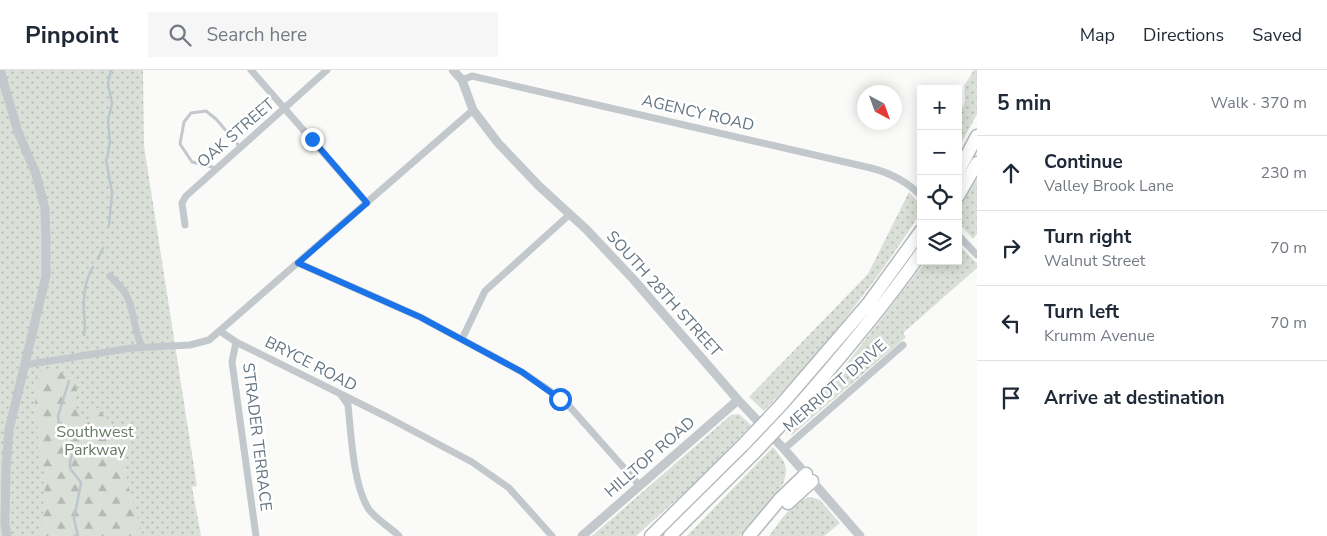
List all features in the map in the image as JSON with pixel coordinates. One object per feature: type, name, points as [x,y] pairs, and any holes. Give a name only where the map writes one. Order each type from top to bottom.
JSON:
[{"type":"highway","points":[[962,164],[977,136]]},
{"type":"highway","points":[[962,189],[977,163]]},
{"type":"highway","points":[[785,410],[868,304],[917,237]]},
{"type":"highway","points":[[670,536],[785,410],[852,344],[917,259]]},
{"type":"highway","points":[[651,536],[749,449]]},
{"type":"highway","points":[[749,536],[780,499],[809,477]]},
{"type":"highway","points":[[760,536],[809,477]]},
{"type":"street","points":[[0,70],[18,132],[36,174],[45,209],[46,276],[10,430],[6,469],[5,524],[7,536]]},
{"type":"street","points":[[251,70],[367,203]]},
{"type":"street","name":"OAK STREET","points":[[185,225],[182,204],[186,196],[327,70]]},
{"type":"street","name":"SOUTH 28TH STREET","points":[[452,70],[462,80],[473,110],[498,144],[569,215],[587,230],[634,280],[860,536]]},
{"type":"street","name":"AGENCY ROAD","points":[[462,80],[472,76],[889,172],[917,192]]},
{"type":"street","points":[[24,365],[142,347],[201,344],[209,340],[473,110]]},
{"type":"street","points":[[462,339],[485,291],[569,215]]},
{"type":"street","points":[[962,239],[977,255]]},
{"type":"street","points":[[298,263],[420,317],[522,372],[550,391],[570,408],[640,486]]},
{"type":"street","points":[[110,276],[122,288],[129,300],[137,336],[142,347]]},
{"type":"street","name":"BRYCE ROAD","points":[[220,331],[236,342],[472,462],[509,488],[552,536]]},
{"type":"street","name":"STRADER TERRACE","points":[[236,342],[232,362],[256,536]]},
{"type":"street","name":"MERRIOTT DRIVE","points":[[784,448],[903,345]]},
{"type":"street","points":[[340,394],[348,405],[359,483],[364,500],[369,510],[399,536]]},
{"type":"street","name":"HILLTOP ROAD","points":[[582,536],[738,400]]},
{"type":"lane","points":[[216,168],[192,162],[180,144],[184,122],[191,113],[206,112],[216,119],[240,148]]},
{"type":"green space","name":"Southwest Parkway","points":[[0,70],[143,70],[144,146],[197,486],[192,487],[201,536],[0,536]]},
{"type":"green space","points":[[974,70],[977,70],[977,114],[962,142],[962,108],[965,102],[964,86]]},
{"type":"green space","points":[[977,178],[977,234],[973,239],[962,227],[962,203]]},
{"type":"green space","points":[[909,192],[917,201],[917,218],[904,238],[828,340],[764,411],[749,397],[868,274]]},
{"type":"green space","points":[[962,248],[977,263],[977,268],[903,333],[906,337],[792,435],[786,433],[838,375],[923,265],[962,265]]},
{"type":"green space","points":[[47,369],[58,371],[76,382],[77,392],[74,404],[85,422],[91,421],[91,411],[98,408],[110,424],[124,431],[127,482],[143,536],[41,536],[46,473],[38,454],[38,433],[34,414],[36,375]]},
{"type":"green space","points":[[739,414],[751,425],[703,476],[636,536],[592,536],[731,415]]},
{"type":"green space","points":[[773,447],[785,464],[786,473],[783,484],[740,536],[687,536]]},
{"type":"green space","points":[[811,497],[820,500],[840,523],[824,536],[769,536],[792,507],[798,502]]},
{"type":"waterway","points":[[109,226],[112,192],[106,160],[110,142],[108,121],[112,103],[108,84],[111,70]]},
{"type":"waterway","points":[[98,259],[103,248]]},
{"type":"waterway","points":[[84,335],[84,293],[86,282],[93,267]]},
{"type":"waterway","points":[[69,381],[58,416],[59,424],[72,439],[74,447],[70,467],[81,483],[74,519],[78,536]]},
{"type":"route","points":[[312,139],[367,203],[298,263],[420,317],[522,372],[560,399]]}]
